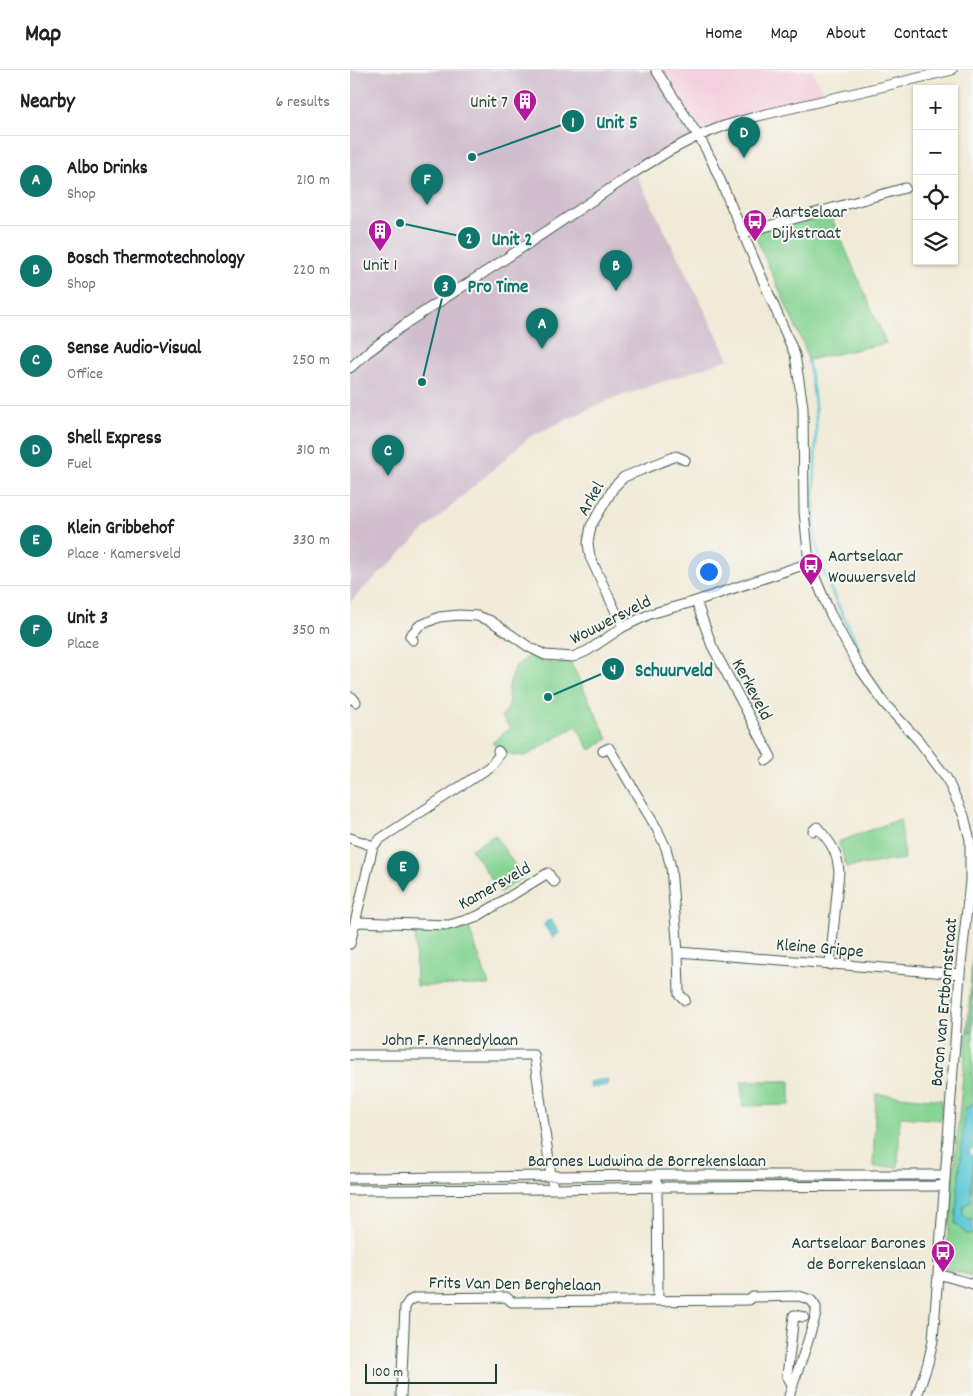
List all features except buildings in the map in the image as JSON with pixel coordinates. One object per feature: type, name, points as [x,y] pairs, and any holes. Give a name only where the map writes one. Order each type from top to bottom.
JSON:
[{"type":"street","name":"Baron van Ertbornstraat","points":[[656,70],[712,161],[795,355],[803,407],[804,511],[809,563],[830,613],[859,667],[884,703],[919,740],[946,777],[964,816],[970,840],[970,881],[960,974],[932,1340],[928,1362],[916,1396]]},
{"type":"street","points":[[350,368],[408,322],[635,172],[698,136],[758,116],[952,70]]},
{"type":"street","points":[[743,234],[905,188]]},
{"type":"street","name":"Arkel","points":[[623,627],[590,557],[588,543],[592,526],[614,486],[624,477],[676,456],[685,460]]},
{"type":"street","name":"Wouwersveld","points":[[413,640],[410,636],[419,626],[439,617],[477,616],[491,621],[544,655],[573,657],[587,651],[623,627],[650,614],[696,601],[809,563]]},
{"type":"street","name":"Kerkeveld","points":[[696,601],[712,646],[771,757],[766,761]]},
{"type":"street","points":[[603,751],[608,748],[657,829],[666,848],[671,868],[678,952],[679,994],[685,1000]]},
{"type":"street","points":[[350,944],[373,846],[380,839],[490,767],[500,754],[498,751]]},
{"type":"street","points":[[813,831],[817,828],[831,842],[838,859],[839,872],[830,965]]},
{"type":"street","points":[[350,838],[373,846]]},
{"type":"street","name":"Kamersveld","points":[[355,922],[449,924],[463,922],[478,916],[548,873],[554,882]]},
{"type":"street","name":"Kleine Grippe","points":[[678,952],[960,974]]},
{"type":"street","name":"John F. Kennedylaan","points":[[350,1055],[534,1055],[553,1189]]},
{"type":"street","points":[[657,1175],[658,1300]]},
{"type":"street","name":"Barones Ludwina de Borrekenslaan","points":[[350,1178],[657,1175],[945,1180]]},
{"type":"street","name":"Barones Ludwina de Borrekenslaan","points":[[350,1190],[936,1186],[945,1180]]},
{"type":"street","points":[[938,1274],[973,1284]]},
{"type":"street","name":"Frits Van Den Berghelaan","points":[[401,1396],[406,1306],[409,1300],[415,1298],[506,1297],[512,1302],[749,1300],[753,1297],[799,1296],[812,1300],[816,1307],[816,1314],[789,1396]]},
{"type":"street","points":[[793,1386],[787,1376],[794,1315],[804,1317]]},
{"type":"shaded area","points":[[350,70],[656,70],[698,136],[635,172],[729,359],[607,401],[531,436],[433,522],[350,602]]},
{"type":"shaded area","points":[[656,70],[811,70],[827,99],[698,136]]},
{"type":"green space","points":[[828,209],[886,343],[808,360],[805,348],[753,231]]},
{"type":"green space","points":[[530,655],[549,663],[571,663],[608,739],[590,750],[576,726],[526,756],[512,755],[492,743],[510,728],[502,717],[509,706],[508,689],[515,667]]},
{"type":"green space","points":[[900,819],[905,859],[846,867],[838,842]]},
{"type":"green space","points":[[495,835],[523,877],[500,892],[471,849]]},
{"type":"green space","points":[[469,928],[489,985],[416,986],[415,931]]},
{"type":"green space","points":[[973,952],[973,1032],[967,1032]]},
{"type":"green space","points":[[967,1032],[973,1032],[973,1104],[965,1109],[955,1224],[967,1234],[973,1234],[973,1276],[945,1269]]},
{"type":"green space","points":[[742,1081],[790,1081],[790,1105],[742,1106]]},
{"type":"green space","points":[[876,1094],[942,1100],[941,1120],[900,1117],[898,1167],[873,1167]]},
{"type":"green space","points":[[973,1162],[973,1220],[969,1220],[963,1215],[963,1206],[970,1202]]},
{"type":"water","points":[[551,920],[559,933],[553,938],[544,925],[547,921]]},
{"type":"water","points":[[607,1079],[608,1085],[590,1088],[589,1082]]},
{"type":"water","points":[[973,1104],[973,1149],[969,1152],[973,1156],[970,1202],[963,1207],[963,1215],[969,1220],[973,1220],[973,1234],[967,1234],[955,1224],[965,1109]]},
{"type":"waterway","points":[[808,360],[816,417],[814,501],[816,540],[828,582],[860,650]]},
{"type":"place","name":"Unit 7","points":[[525,122]]},
{"type":"place","name":"Unit 5","points":[[472,157]]},
{"type":"place","name":"Shell Express","points":[[744,158]]},
{"type":"place","name":"Unit 3","points":[[427,205]]},
{"type":"place","name":"Unit 2","points":[[400,223]]},
{"type":"place","name":"Aartselaar Dijkstraat","points":[[755,242]]},
{"type":"place","name":"Unit 1","points":[[380,252]]},
{"type":"place","name":"Bosch Thermotechnology","points":[[616,291]]},
{"type":"place","name":"Albo Drinks","points":[[542,349]]},
{"type":"place","name":"Pro Time","points":[[422,382]]},
{"type":"place","name":"Sense Audio-Visual","points":[[388,476]]},
{"type":"place","name":"Aartselaar Wouwersveld","points":[[811,586]]},
{"type":"place","name":"Schuurveld","points":[[548,697]]},
{"type":"place","name":"Klein Gribbehof","points":[[403,892]]},
{"type":"place","name":"Aartselaar Barones de Borrekenslaan","points":[[943,1273]]}]
